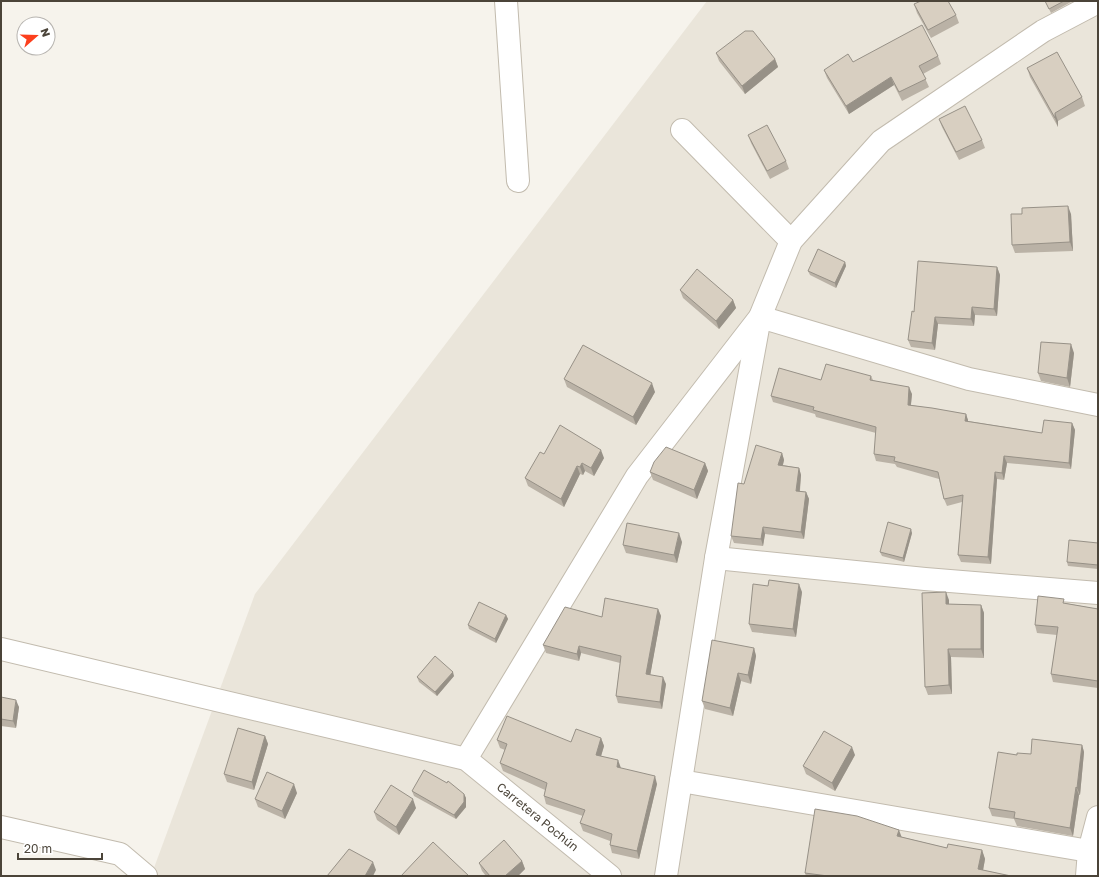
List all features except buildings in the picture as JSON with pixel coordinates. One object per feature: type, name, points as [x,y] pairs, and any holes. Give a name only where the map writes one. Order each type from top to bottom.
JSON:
[{"type":"street","points":[[506,1],[518,181]]},
{"type":"street","points":[[666,876],[716,558],[760,317],[791,241],[881,141],[1043,31],[1098,2]]},
{"type":"street","points":[[682,130],[791,241]]},
{"type":"street","points":[[760,317],[969,379],[1098,405]]},
{"type":"street","points":[[1,649],[466,759],[637,476],[760,317]]},
{"type":"street","points":[[716,558],[925,579],[1098,593]]},
{"type":"street","name":"Carretera Pochún","points":[[466,759],[610,876]]},
{"type":"street","points":[[681,781],[1089,851]]},
{"type":"street","points":[[1087,876],[1089,851],[1098,817]]},
{"type":"street","points":[[1,827],[120,854],[146,876]]},
{"type":"shaded area","points":[[707,1],[1098,1],[1098,876],[151,876],[255,594]]}]
